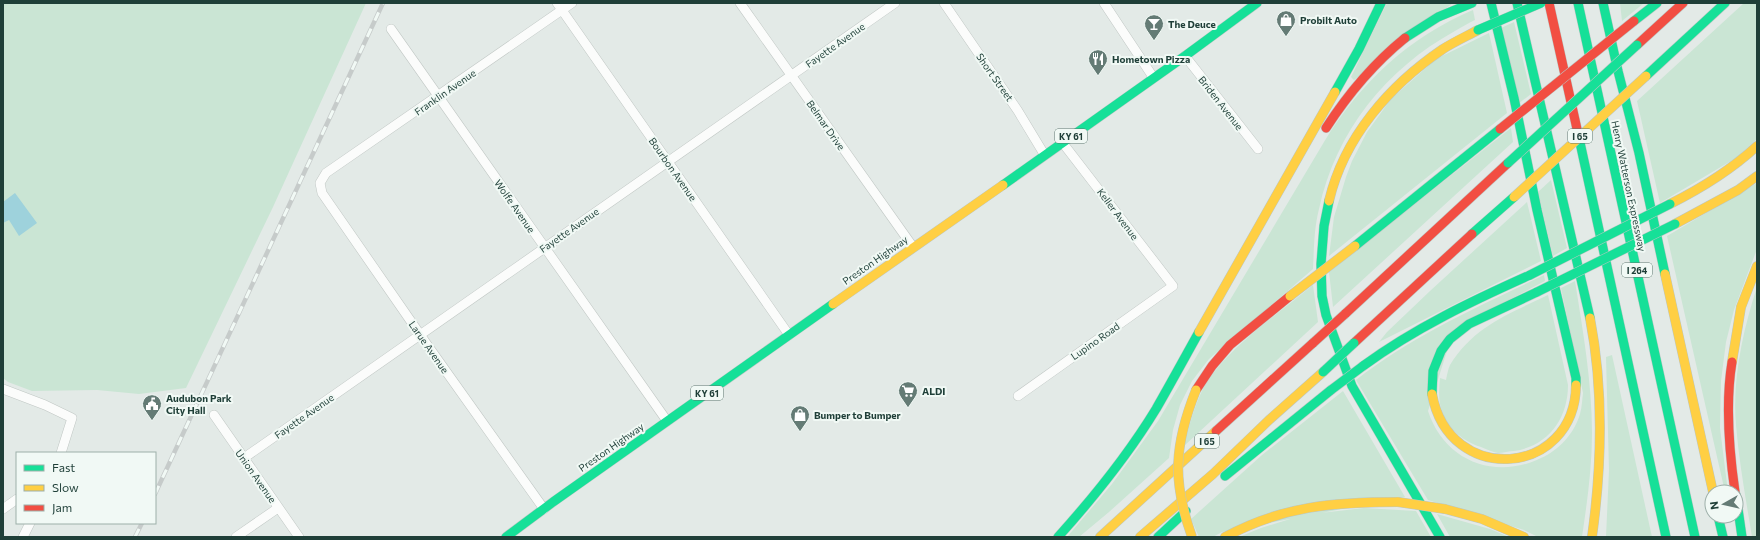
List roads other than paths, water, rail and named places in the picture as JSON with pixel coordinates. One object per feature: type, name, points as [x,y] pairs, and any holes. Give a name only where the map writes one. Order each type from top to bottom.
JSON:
[{"type":"main road","name":"Preston Highway","points":[[506,537],[667,421],[1153,77],[1185,56],[1257,3]]},
{"type":"main road","points":[[1058,537],[1090,502],[1139,436],[1359,49],[1381,3]]},
{"type":"main road","points":[[1250,243],[1280,205],[1340,107],[1367,74],[1399,44],[1425,25],[1438,17],[1472,3]]},
{"type":"main road","points":[[1491,3],[1514,98],[1537,210],[1576,378],[1576,389],[1574,408],[1566,426],[1541,450],[1526,457],[1499,460],[1476,455],[1463,448],[1451,437],[1438,418],[1431,394],[1433,368],[1445,344],[1459,331],[1469,324],[1537,292],[1675,224],[1732,193],[1757,176]]},
{"type":"main road","points":[[1517,3],[1585,291],[1594,342],[1601,410],[1601,446],[1598,497],[1592,537]]},
{"type":"main road","points":[[1440,537],[1351,385],[1326,314],[1322,284],[1321,252],[1325,216],[1334,183],[1348,151],[1364,122],[1386,95],[1411,70],[1439,50],[1478,30],[1541,3]]},
{"type":"main road","name":"I 264","points":[[1550,3],[1666,537]]},
{"type":"main road","name":"Henry Watterson Expressway","points":[[1578,3],[1695,537]]},
{"type":"main road","points":[[1603,3],[1622,89],[1639,153],[1711,484]]},
{"type":"main road","points":[[1192,537],[1181,504],[1177,463],[1178,446],[1183,424],[1196,390],[1208,372],[1229,346],[1263,317],[1355,246],[1657,3]]},
{"type":"main road","name":"I 65","points":[[1100,537],[1683,3]]},
{"type":"main road","name":"I 65","points":[[1140,537],[1213,474],[1269,420],[1459,245],[1514,197],[1725,3]]},
{"type":"main road","points":[[1616,18],[1623,62],[1622,89]]},
{"type":"main road","points":[[1216,484],[1233,468],[1386,348],[1428,323],[1530,275],[1716,179],[1757,146]]},
{"type":"main road","points":[[1735,484],[1730,455],[1729,379],[1741,307],[1757,266]]},
{"type":"main road","points":[[1598,497],[1602,529],[1601,537]]},
{"type":"main road","points":[[1225,537],[1263,518],[1308,507],[1354,502],[1398,502],[1445,509],[1482,519],[1524,537]]},
{"type":"main road","points":[[1158,537],[1193,505]]},
{"type":"main road","points":[[1720,524],[1723,537]]},
{"type":"main road","points":[[1740,524],[1742,537]]},
{"type":"street","name":"Franklin Avenue","points":[[320,183],[326,173],[438,96],[559,7],[572,3]]},
{"type":"street","name":"Belmar Drive","points":[[740,3],[913,247]]},
{"type":"street","name":"Fayette Avenue","points":[[244,458],[895,3]]},
{"type":"street","name":"Short Street","points":[[944,3],[1018,110],[1044,154]]},
{"type":"street","points":[[1104,3],[1153,77]]},
{"type":"street","name":"Bourbon Avenue","points":[[559,7],[789,335]]},
{"type":"street","name":"Wolfe Avenue","points":[[391,29],[667,421]]},
{"type":"street","name":"Briden Avenue","points":[[1185,56],[1258,149]]},
{"type":"street","name":"Keller Avenue","points":[[1062,142],[1173,286]]},
{"type":"street","name":"Larue Avenue","points":[[320,183],[322,193],[420,335],[544,509]]},
{"type":"street","name":"Lupino Road","points":[[1018,396],[1173,286]]},
{"type":"street","points":[[3,389],[45,405],[72,418],[61,452]]},
{"type":"street","name":"Union Avenue","points":[[214,415],[299,537]]},
{"type":"street","points":[[3,509],[16,500]]},
{"type":"street","points":[[236,537],[278,508]]},
{"type":"street","points":[[23,537],[30,524]]},
{"type":"water","points":[[15,193],[37,223],[19,236],[9,220],[3,223],[3,202]]},
{"type":"railway","points":[[156,492],[383,3]]},
{"type":"railway","points":[[135,537],[142,524]]},
{"type":"place","name":"Probilt Auto","points":[[1286,37]]},
{"type":"place","name":"The Deuce","points":[[1154,41]]},
{"type":"place","name":"Hometown Pizza","points":[[1098,76]]},
{"type":"place","name":"ALDI","points":[[908,408]]},
{"type":"place","name":"Audubon Park City Hall","points":[[152,421]]},
{"type":"place","name":"Bumper to Bumper","points":[[800,432]]}]
